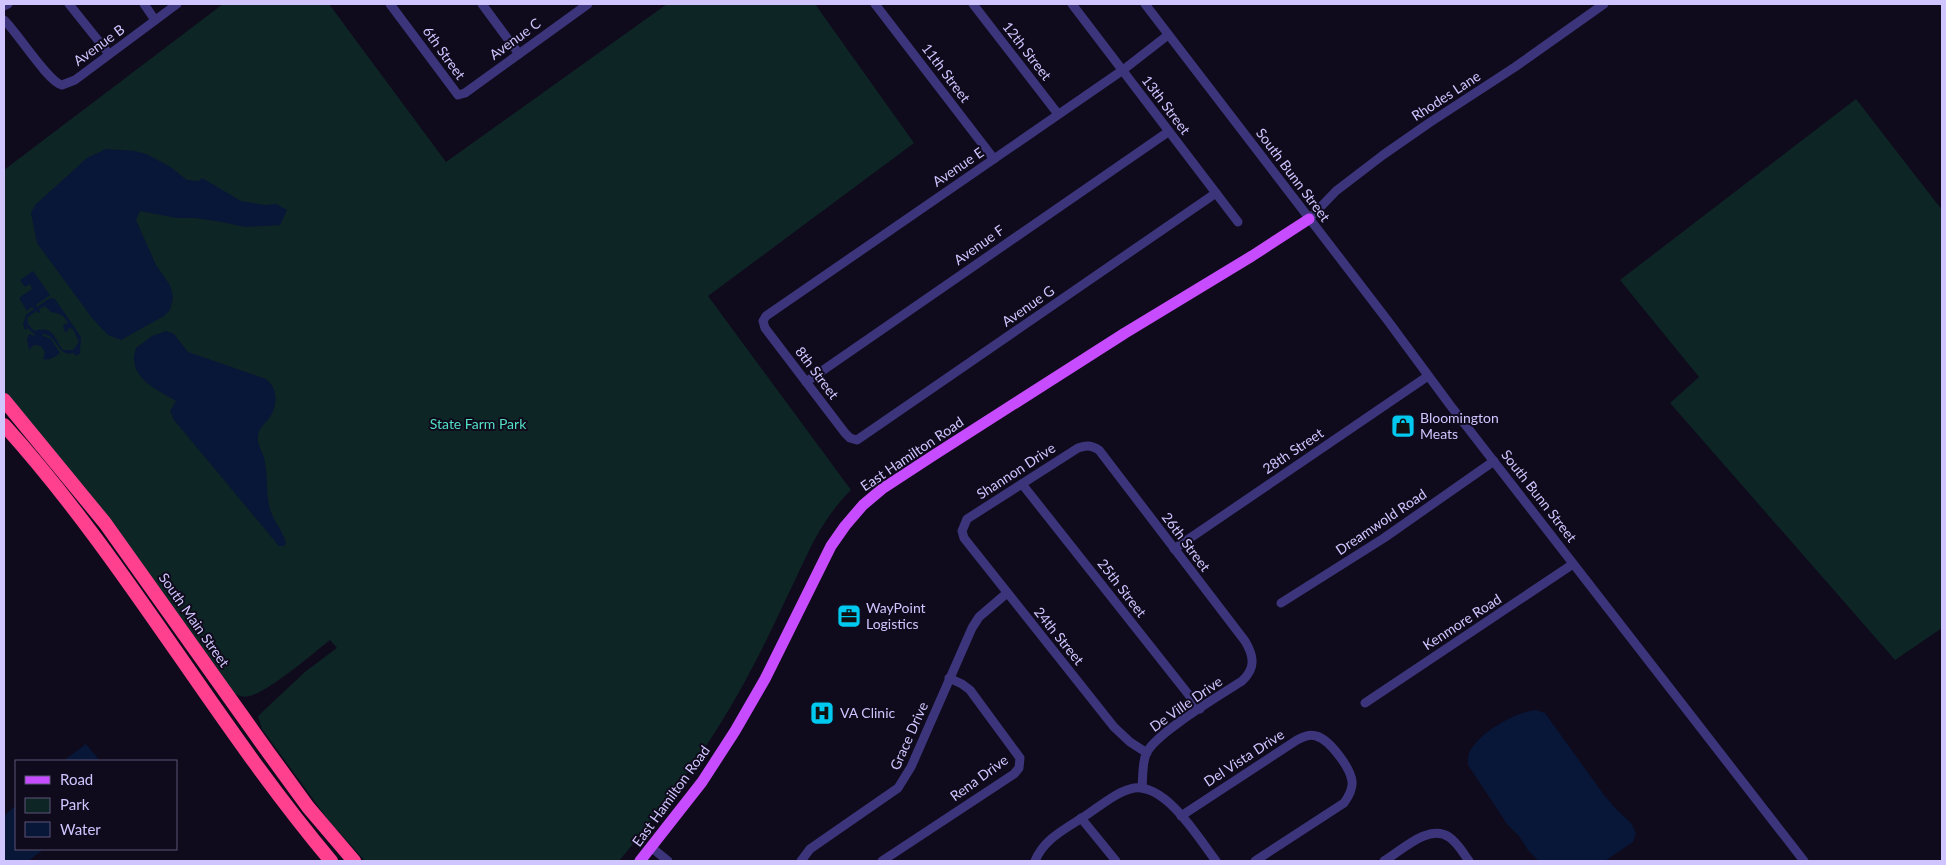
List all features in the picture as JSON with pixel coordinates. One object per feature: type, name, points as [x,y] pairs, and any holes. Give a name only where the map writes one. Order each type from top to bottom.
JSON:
[{"type":"highway","name":"South Main Street","points":[[4,400],[84,496],[134,562],[302,799],[354,861]]},
{"type":"highway","points":[[4,425],[71,507],[147,609],[255,764],[331,861]]},
{"type":"highway","points":[[71,507],[84,496]]},
{"type":"main road","name":"East Hamilton Road","points":[[640,861],[702,782],[735,731],[765,679],[831,546],[863,505],[882,489],[934,455],[1126,333],[1252,256],[1308,218]]},
{"type":"street","points":[[4,6],[8,4]]},
{"type":"street","points":[[69,4],[109,54]]},
{"type":"street","points":[[144,4],[155,20]]},
{"type":"street","name":"Avenue B","points":[[4,20],[19,36],[51,78],[59,85],[75,80],[177,4]]},
{"type":"street","name":"6th Street","points":[[390,4],[458,95]]},
{"type":"street","points":[[482,4],[519,54]]},
{"type":"street","points":[[570,4],[577,12]]},
{"type":"street","name":"Avenue C","points":[[458,95],[465,93],[588,4]]},
{"type":"street","name":"11th Street","points":[[875,4],[994,159]]},
{"type":"street","name":"12th Street","points":[[973,4],[1058,114]]},
{"type":"street","name":"13th Street","points":[[1072,4],[1238,222]]},
{"type":"street","name":"South Bunn Street","points":[[1145,4],[1494,462],[1804,861]]},
{"type":"street","name":"Rhodes Lane","points":[[1308,218],[1336,191],[1384,155],[1429,123],[1516,67],[1604,4]]},
{"type":"street","name":"Avenue E","points":[[763,320],[766,316],[1122,70],[1168,35]]},
{"type":"street","name":"Avenue F","points":[[806,382],[1168,132]]},
{"type":"street","name":"Avenue G","points":[[854,440],[982,355],[1216,193]]},
{"type":"street","name":"8th Street","points":[[763,320],[765,328],[845,433],[854,440]]},
{"type":"street","name":"28th Street","points":[[1174,549],[1428,376]]},
{"type":"street","name":"26th Street","points":[[1089,446],[1099,450],[1244,641],[1252,653],[1253,663]]},
{"type":"street","name":"Shannon Drive","points":[[962,526],[967,519],[1078,448],[1089,446]]},
{"type":"street","name":"Dreamwold Road","points":[[1281,603],[1384,538],[1494,462]]},
{"type":"street","name":"25th Street","points":[[1022,484],[1200,709]]},
{"type":"street","name":"24th Street","points":[[962,526],[964,538],[1114,727],[1121,735],[1146,753]]},
{"type":"street","name":"Kenmore Road","points":[[1366,703],[1574,564]]},
{"type":"street","name":"Grace Drive","points":[[801,861],[810,848],[898,788],[911,767],[949,678],[976,622],[1007,593]]},
{"type":"street","name":"De Ville Drive","points":[[1142,788],[1146,753],[1166,732],[1242,681],[1251,670],[1253,663]]},
{"type":"street","name":"Rena Drive","points":[[882,861],[1014,774],[1019,768],[1020,758],[977,698],[962,684],[949,678]]},
{"type":"street","name":"Del Vista Drive","points":[[1181,816],[1296,740],[1314,735],[1322,738],[1330,745],[1347,768],[1352,782],[1348,798],[1254,861]]},
{"type":"street","points":[[1035,861],[1040,850],[1048,841],[1081,818],[1126,791],[1142,788],[1164,798],[1181,816],[1216,861]]},
{"type":"street","points":[[1081,818],[1116,861]]},
{"type":"street","points":[[1384,861],[1421,837],[1440,833],[1454,840],[1468,861]]},
{"type":"street","points":[[652,848],[668,861]]},
{"type":"green space","name":"State Farm Park","points":[[223,4],[329,4],[446,162],[667,4],[815,4],[914,143],[708,296],[851,490],[833,510],[820,530],[758,657],[723,719],[674,792],[619,861],[365,861],[329,821],[262,729],[258,716],[306,671],[337,648],[330,640],[268,688],[257,693],[244,697],[231,691],[90,494],[4,392],[4,170]]},
{"type":"green space","points":[[1856,99],[1942,210],[1942,628],[1895,660],[1670,403],[1699,377],[1620,280]]},
{"type":"water","points":[[106,149],[135,151],[146,154],[169,166],[187,180],[199,181],[202,178],[241,201],[264,205],[276,204],[287,210],[280,225],[245,227],[140,211],[136,220],[156,265],[170,285],[173,297],[170,310],[164,316],[121,340],[108,335],[92,318],[37,243],[31,213],[35,205],[87,158]]},
{"type":"water","points":[[33,271],[50,295],[36,305],[37,307],[50,298],[55,299],[81,337],[80,353],[76,356],[74,353],[68,354],[64,352],[52,338],[42,334],[51,339],[60,353],[52,358],[43,359],[45,352],[41,346],[34,345],[29,350],[27,340],[29,334],[35,335],[26,326],[27,329],[25,330],[23,325],[26,315],[34,309],[32,307],[27,311],[19,298],[32,289],[30,284],[25,287],[20,280]],"holes":[[[45,306],[51,312],[61,315],[66,320],[68,323],[63,325],[65,332],[69,328],[73,329],[79,342],[73,350],[63,350],[50,331],[34,331],[28,324],[27,318],[36,311],[40,312],[39,309]]]},
{"type":"water","points":[[166,331],[174,334],[188,352],[266,379],[273,387],[276,397],[273,412],[260,430],[258,439],[265,464],[269,507],[285,539],[286,543],[284,546],[279,546],[174,420],[170,411],[176,401],[152,387],[135,367],[136,348],[152,336]]},
{"type":"water","points":[[1536,710],[1545,713],[1604,795],[1632,824],[1636,834],[1633,842],[1605,861],[1539,861],[1507,824],[1468,765],[1469,753],[1480,738],[1508,719]]},
{"type":"water","points":[[86,744],[99,760],[64,760]]},
{"type":"water","points":[[15,806],[15,850],[43,850],[28,861],[4,861],[4,816]]},
{"type":"place","name":"Bloomington Meats","points":[[1403,426]]},
{"type":"place","name":"WayPoint Logistics","points":[[849,616]]},
{"type":"place","name":"VA Clinic","points":[[822,713]]}]
